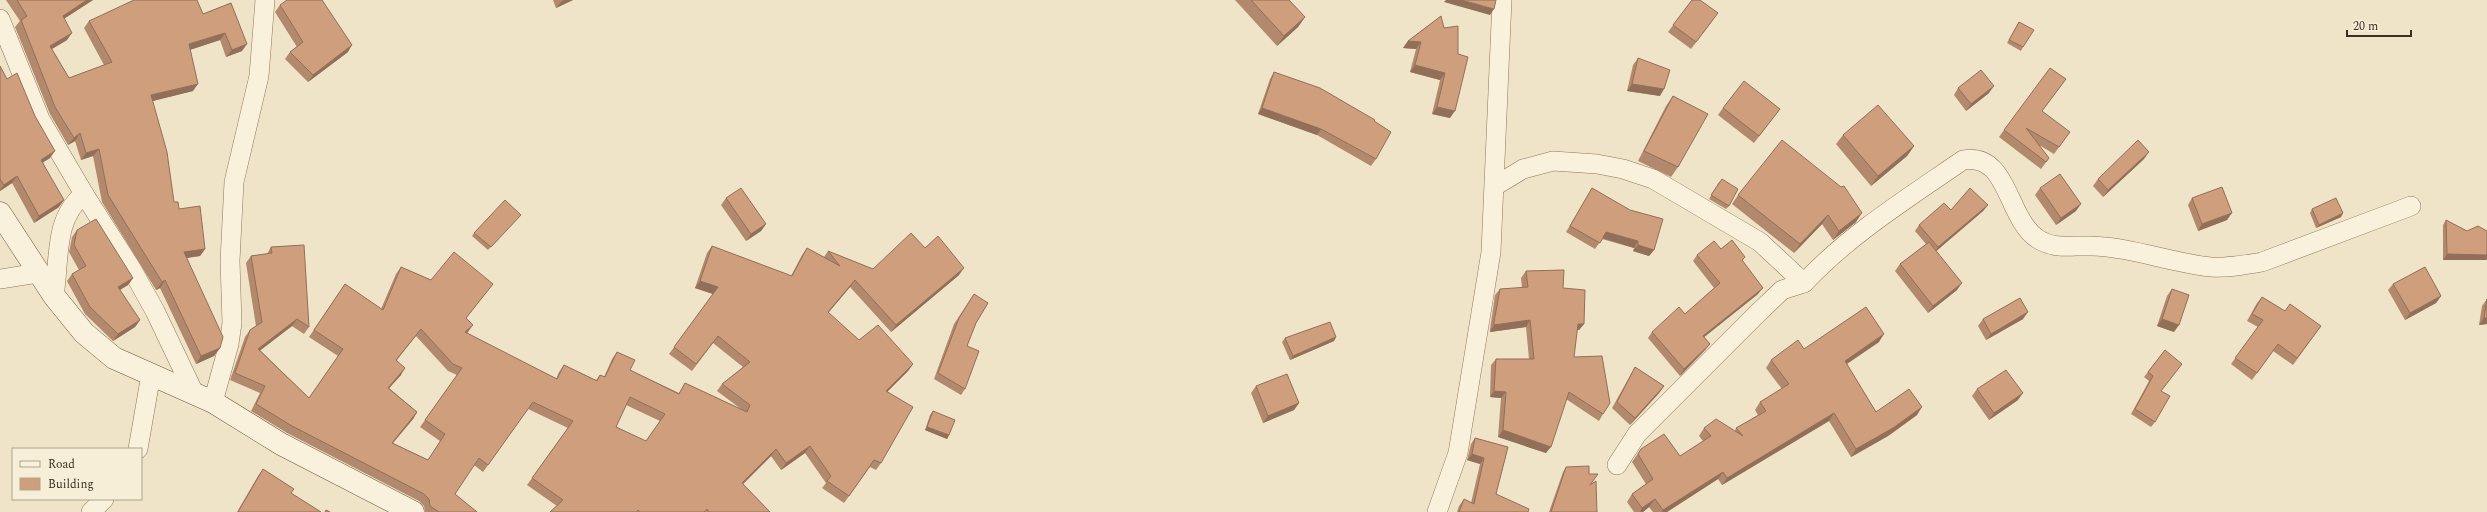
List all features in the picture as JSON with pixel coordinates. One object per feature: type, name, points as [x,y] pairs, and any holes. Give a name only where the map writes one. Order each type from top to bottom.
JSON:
[{"type":"main road","points":[[0,213],[54,296],[84,333],[114,358],[213,402],[281,444],[413,512]]},
{"type":"street","points":[[213,402],[226,354],[232,323],[230,261],[234,182],[259,76],[265,0]]},
{"type":"street","points":[[1437,512],[1458,452],[1466,414],[1491,252],[1502,0]]},
{"type":"street","points":[[0,19],[40,119],[84,194],[131,268],[155,311],[194,394]]},
{"type":"street","points":[[1617,464],[1637,434],[1782,290],[1804,283],[1830,255],[1878,218],[1963,160],[1980,159],[1992,167],[1999,176],[2020,221],[2038,239],[2049,244],[2063,247],[2091,246],[2131,250],[2212,267],[2242,266],[2262,262],[2411,206]]},
{"type":"street","points":[[1495,186],[1523,169],[1553,161],[1597,164],[1623,169],[1653,179],[1760,242],[1804,283]]},
{"type":"street","points":[[54,296],[63,223],[72,205],[84,194]]},
{"type":"street","points":[[0,279],[38,273]]},
{"type":"street","points":[[138,448],[151,374]]},
{"type":"street","points":[[91,512],[103,500]]},
{"type":"building","points":[[17,0],[87,0],[63,16],[72,33],[50,46],[69,78],[112,62],[89,21],[134,0],[197,0],[203,14],[231,3],[247,44],[232,50],[225,33],[189,44],[198,84],[151,95],[167,152],[174,202],[178,202],[179,209],[200,206],[205,249],[184,252],[223,337],[220,348],[201,356],[165,280],[162,282],[108,195],[99,149],[86,153],[80,133],[74,138],[55,107],[21,20],[27,16]]},
{"type":"building","points":[[287,0],[322,0],[352,45],[313,75],[290,52],[303,42],[280,5]]},
{"type":"building","points":[[1251,0],[1289,0],[1305,17],[1284,36]]},
{"type":"building","points":[[1461,0],[1496,0],[1494,9]]},
{"type":"building","points":[[1692,0],[1700,0],[1718,13],[1696,42],[1673,25]]},
{"type":"building","points":[[1441,16],[1444,28],[1458,26],[1458,54],[1468,57],[1455,111],[1437,107],[1445,73],[1415,65],[1421,42],[1408,41]]},
{"type":"building","points":[[2019,22],[2034,30],[2023,47],[2009,40]]},
{"type":"building","points":[[1638,58],[1670,70],[1664,89],[1632,84]]},
{"type":"building","points":[[0,66],[7,79],[17,73],[35,116],[55,151],[41,160],[64,200],[39,216],[17,176],[4,185],[0,179]]},
{"type":"building","points":[[2050,68],[2066,79],[2042,111],[2070,132],[2059,147],[2026,128],[2049,158],[2046,162],[2004,130]]},
{"type":"building","points":[[1981,70],[1994,86],[1971,104],[1958,88]]},
{"type":"building","points":[[1274,72],[1320,88],[1375,120],[1374,121],[1391,132],[1376,159],[1321,129],[1262,108]]},
{"type":"building","points":[[1744,81],[1780,109],[1759,136],[1723,108]]},
{"type":"building","points":[[1673,96],[1708,114],[1678,167],[1644,151]]},
{"type":"building","points":[[1878,105],[1914,146],[1878,176],[1843,135]]},
{"type":"building","points":[[1782,140],[1841,187],[1844,186],[1862,213],[1839,231],[1828,215],[1800,244],[1738,195]]},
{"type":"building","points":[[2138,140],[2149,152],[2108,190],[2098,179]]},
{"type":"building","points":[[2060,174],[2081,204],[2061,218],[2040,188]]},
{"type":"building","points":[[1722,179],[1738,189],[1729,206],[1711,195]]},
{"type":"building","points":[[2222,187],[2232,213],[2202,224],[2192,198]]},
{"type":"building","points":[[741,188],[766,224],[751,234],[726,198]]},
{"type":"building","points":[[1592,188],[1630,210],[1663,219],[1654,250],[1638,245],[1638,241],[1606,232],[1600,243],[1570,226]]},
{"type":"building","points":[[1970,188],[1988,205],[1938,247],[1919,225],[1944,203],[1951,210]]},
{"type":"building","points":[[2336,198],[2343,213],[2319,225],[2312,209]]},
{"type":"building","points":[[505,200],[521,215],[491,247],[474,233]]},
{"type":"building","points":[[96,219],[133,278],[118,287],[140,320],[118,334],[90,307],[72,274],[86,266],[74,245],[77,230]]},
{"type":"building","points":[[2446,220],[2467,231],[2478,226],[2487,231],[2487,255],[2447,254]]},
{"type":"building","points":[[911,233],[925,248],[938,236],[964,268],[896,325],[855,280],[828,312],[859,340],[878,325],[913,364],[886,391],[913,407],[881,463],[874,460],[849,496],[827,481],[831,476],[810,446],[786,463],[776,449],[742,483],[770,512],[709,512],[707,509],[704,512],[640,512],[638,510],[637,512],[550,512],[563,500],[532,478],[573,421],[533,402],[488,465],[479,458],[455,494],[477,512],[439,512],[430,506],[429,499],[424,494],[292,426],[256,404],[265,386],[235,373],[250,330],[262,322],[251,256],[272,253],[271,247],[304,245],[309,327],[297,319],[258,349],[309,398],[343,349],[314,330],[345,284],[383,310],[401,267],[431,280],[454,252],[493,284],[466,318],[473,325],[465,332],[557,379],[564,365],[597,381],[600,375],[605,377],[617,352],[635,360],[630,370],[679,394],[685,383],[747,412],[750,405],[722,384],[750,362],[718,336],[696,364],[674,347],[718,287],[700,281],[712,246],[792,276],[807,248],[840,266],[828,251],[873,269]],"holes":[[[421,329],[453,364],[462,368],[425,420],[445,434],[428,460],[392,443],[417,412],[388,388],[405,368],[396,360]],[[630,397],[665,414],[646,441],[616,427]]]},
{"type":"building","points":[[1732,240],[1745,257],[1742,260],[1763,288],[1703,336],[1710,344],[1684,369],[1652,332],[1679,307],[1685,314],[1720,283],[1697,255],[1714,241],[1721,249]]},
{"type":"building","points":[[1929,242],[1962,283],[1933,306],[1900,264]]},
{"type":"building","points":[[2425,267],[2441,296],[2410,313],[2393,284]]},
{"type":"building","points":[[1564,270],[1563,288],[1585,290],[1584,324],[1578,324],[1574,357],[1602,356],[1610,403],[1603,414],[1569,392],[1551,447],[1503,430],[1506,392],[1494,391],[1496,359],[1534,359],[1530,320],[1494,325],[1494,322],[1500,289],[1528,287],[1526,271]]},
{"type":"building","points":[[2172,289],[2189,295],[2179,325],[2162,319]]},
{"type":"building","points":[[974,294],[988,303],[976,323],[967,346],[979,351],[965,389],[938,373],[959,318]]},
{"type":"building","points":[[2262,297],[2285,311],[2290,304],[2321,326],[2297,358],[2278,344],[2257,373],[2235,358],[2263,320],[2252,314]]},
{"type":"building","points":[[2020,298],[2028,312],[1991,334],[1983,319]]},
{"type":"building","points":[[2487,299],[2487,318],[2484,318]]},
{"type":"building","points":[[1866,307],[1884,334],[1845,361],[1876,412],[1909,389],[1922,407],[1893,428],[1856,449],[1834,413],[1727,478],[1723,472],[1663,510],[1655,499],[1642,508],[1632,494],[1653,479],[1638,454],[1641,449],[1664,434],[1680,456],[1711,436],[1704,428],[1716,419],[1743,436],[1736,428],[1766,411],[1760,402],[1789,384],[1771,360],[1798,340],[1804,349]]},
{"type":"building","points":[[1330,322],[1336,337],[1293,356],[1285,338]]},
{"type":"building","points":[[2165,350],[2182,364],[2161,391],[2170,396],[2155,422],[2135,409],[2153,376],[2148,372]]},
{"type":"building","points":[[1635,367],[1664,386],[1635,418],[1617,402]]},
{"type":"building","points":[[2006,370],[2023,393],[1994,413],[1977,389]]},
{"type":"building","points":[[1287,374],[1299,403],[1268,416],[1256,386]]},
{"type":"building","points":[[933,411],[955,420],[949,435],[927,427]]},
{"type":"building","points":[[1475,438],[1508,447],[1496,494],[1529,509],[1528,512],[1459,512],[1464,499],[1474,504],[1484,458],[1472,454]]},
{"type":"building","points":[[1589,466],[1589,474],[1598,474],[1590,485],[1596,481],[1597,512],[1551,512],[1566,467]]},
{"type":"building","points":[[263,469],[294,489],[291,493],[321,512],[238,512]]}]
